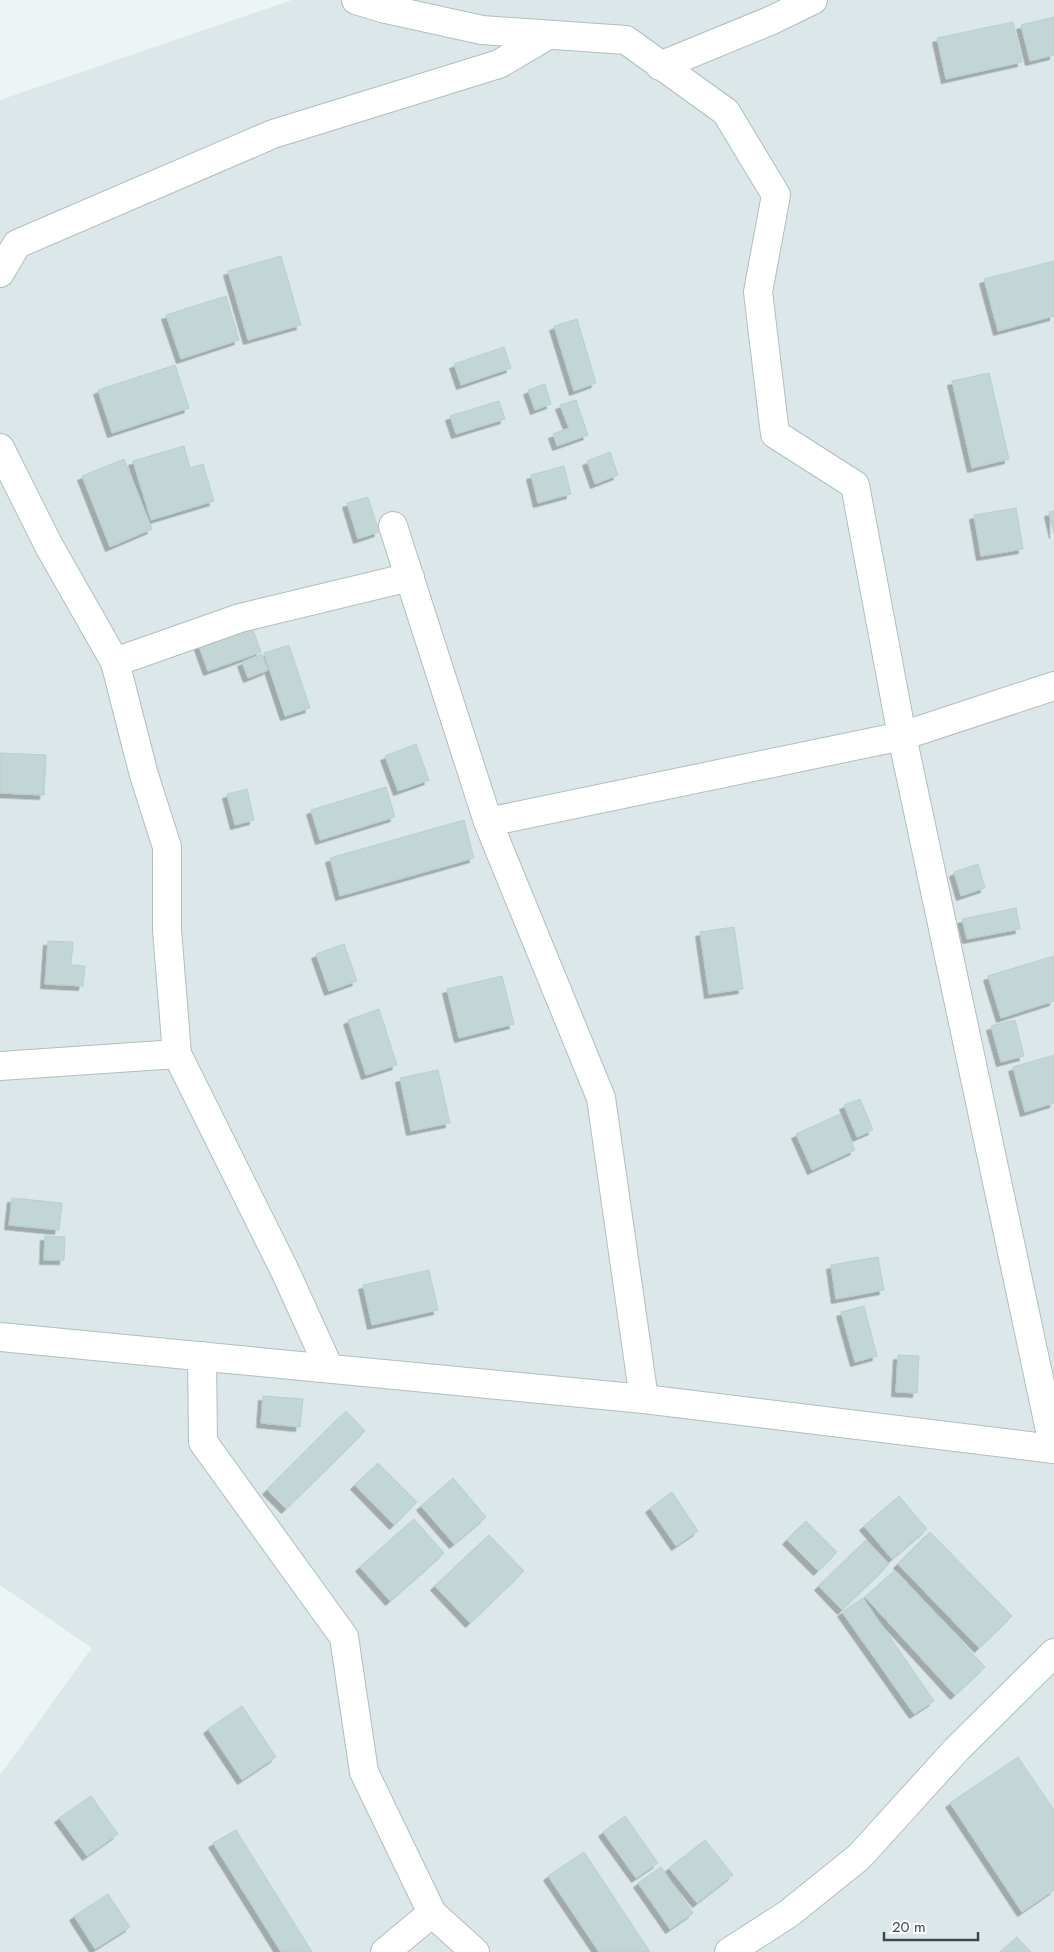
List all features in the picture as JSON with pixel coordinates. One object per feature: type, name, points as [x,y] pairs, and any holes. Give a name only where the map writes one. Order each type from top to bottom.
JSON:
[{"type":"street","points":[[0,1337],[644,1399],[1054,1449],[902,736],[855,485],[775,434],[758,292],[776,195],[726,112],[626,40],[482,30],[382,8],[356,0]]},
{"type":"street","points":[[660,66],[772,20],[813,0]]},
{"type":"street","points":[[0,273],[17,244],[26,240],[274,134],[499,64],[548,35]]},
{"type":"street","points":[[0,448],[49,546],[115,662],[144,775],[167,847],[167,930],[177,1054],[285,1271],[329,1368]]},
{"type":"street","points":[[393,526],[488,822],[601,1098],[644,1399]]},
{"type":"street","points":[[115,662],[240,618],[410,577]]},
{"type":"street","points":[[488,822],[902,736],[1054,686]]},
{"type":"street","points":[[0,1066],[177,1054]]},
{"type":"street","points":[[202,1356],[203,1442],[344,1637],[364,1772],[432,1913],[475,1952]]},
{"type":"street","points":[[728,1952],[788,1914],[858,1857],[956,1750],[1054,1653]]},
{"type":"street","points":[[385,1952],[432,1913]]},
{"type":"shaded area","points":[[292,0],[1054,0],[1054,1952],[0,1952],[0,1775],[92,1648],[0,1585],[0,100]]},
{"type":"building","points":[[1054,17],[1054,55],[1030,61],[1021,25]]},
{"type":"building","points":[[1013,22],[1022,62],[946,79],[937,38]]},
{"type":"building","points":[[281,256],[301,325],[248,340],[228,271]]},
{"type":"building","points":[[1054,261],[1054,316],[998,331],[984,279]]},
{"type":"building","points":[[226,296],[239,340],[181,359],[166,315]]},
{"type":"building","points":[[577,319],[596,383],[574,391],[554,326]]},
{"type":"building","points":[[504,347],[511,368],[461,385],[454,364]]},
{"type":"building","points":[[175,365],[189,408],[112,433],[98,390]]},
{"type":"building","points":[[989,373],[1009,459],[972,468],[952,381]]},
{"type":"building","points":[[545,384],[551,404],[535,410],[528,390]]},
{"type":"building","points":[[576,400],[588,435],[557,446],[553,434],[569,428],[560,405]]},
{"type":"building","points":[[499,401],[505,419],[456,434],[450,416]]},
{"type":"building","points":[[184,446],[190,468],[203,464],[214,501],[151,520],[133,461]]},
{"type":"building","points":[[610,452],[618,475],[595,484],[587,461]]},
{"type":"building","points":[[124,459],[152,529],[110,547],[82,476]]},
{"type":"building","points":[[564,466],[571,494],[538,503],[531,475]]},
{"type":"building","points":[[368,497],[379,532],[358,539],[347,503]]},
{"type":"building","points":[[1016,508],[1023,549],[981,556],[974,515]]},
{"type":"building","points":[[1054,511],[1054,534],[1049,512]]},
{"type":"building","points":[[251,624],[261,652],[208,671],[198,643]]},
{"type":"building","points":[[289,645],[310,708],[285,716],[264,653]]},
{"type":"building","points":[[262,654],[268,670],[248,678],[242,662]]},
{"type":"building","points":[[416,744],[429,780],[398,791],[385,756]]},
{"type":"building","points":[[0,753],[46,755],[44,795],[0,793]]},
{"type":"building","points":[[386,787],[395,817],[320,840],[311,810]]},
{"type":"building","points":[[247,789],[254,820],[235,825],[227,794]]},
{"type":"building","points":[[464,820],[474,858],[340,896],[330,858]]},
{"type":"building","points":[[978,864],[985,888],[961,896],[954,872]]},
{"type":"building","points":[[1016,908],[1020,929],[967,939],[962,919]]},
{"type":"building","points":[[734,927],[743,989],[709,994],[700,932]]},
{"type":"building","points":[[48,941],[73,942],[71,965],[85,966],[83,986],[45,984]]},
{"type":"building","points":[[344,944],[357,981],[329,991],[316,954]]},
{"type":"building","points":[[1054,956],[1054,1001],[1001,1018],[988,976]]},
{"type":"building","points":[[502,976],[514,1024],[459,1038],[447,989]]},
{"type":"building","points":[[379,1009],[397,1065],[366,1075],[348,1020]]},
{"type":"building","points":[[1015,1020],[1024,1056],[1001,1062],[991,1026]]},
{"type":"building","points":[[1054,1055],[1054,1103],[1025,1112],[1013,1067]]},
{"type":"building","points":[[438,1070],[450,1123],[411,1131],[400,1078]]},
{"type":"building","points":[[860,1099],[873,1130],[857,1137],[844,1105]]},
{"type":"building","points":[[840,1114],[855,1150],[812,1170],[796,1134]]},
{"type":"building","points":[[12,1198],[62,1203],[59,1230],[9,1225]]},
{"type":"building","points":[[45,1236],[65,1237],[64,1260],[44,1260]]},
{"type":"building","points":[[878,1257],[884,1290],[836,1299],[831,1265]]},
{"type":"building","points":[[429,1270],[438,1310],[372,1325],[363,1285]]},
{"type":"building","points":[[864,1306],[877,1356],[855,1362],[841,1312]]},
{"type":"building","points":[[898,1355],[919,1356],[917,1393],[896,1392]]},
{"type":"building","points":[[263,1396],[303,1399],[300,1427],[261,1423]]},
{"type":"building","points":[[346,1411],[365,1431],[286,1509],[267,1490]]},
{"type":"building","points":[[378,1463],[417,1502],[394,1525],[355,1485]]},
{"type":"building","points":[[453,1478],[486,1517],[454,1544],[421,1506]]},
{"type":"building","points":[[672,1492],[698,1531],[676,1546],[650,1508]]},
{"type":"building","points":[[899,1496],[927,1529],[892,1559],[864,1526]]},
{"type":"building","points":[[414,1519],[444,1553],[390,1601],[360,1567]]},
{"type":"building","points":[[806,1521],[837,1552],[818,1571],[787,1540]]},
{"type":"building","points":[[930,1532],[1012,1616],[979,1648],[898,1564]]},
{"type":"building","points":[[489,1535],[524,1571],[470,1623],[435,1586]]},
{"type":"building","points":[[866,1540],[889,1564],[842,1610],[819,1586]]},
{"type":"building","points":[[895,1570],[985,1667],[955,1695],[865,1597]]},
{"type":"building","points":[[863,1598],[934,1701],[914,1714],[842,1612]]},
{"type":"building","points":[[242,1706],[276,1757],[242,1780],[208,1729]]},
{"type":"building","points":[[1018,1757],[1054,1810],[1054,1890],[1022,1912],[950,1803]]},
{"type":"building","points":[[91,1796],[118,1834],[87,1856],[59,1818]]},
{"type":"building","points":[[625,1816],[658,1863],[636,1878],[603,1832]]},
{"type":"building","points":[[236,1830],[312,1952],[281,1952],[213,1843]]},
{"type":"building","points":[[705,1840],[733,1875],[697,1903],[669,1868]]},
{"type":"building","points":[[584,1852],[650,1952],[599,1952],[548,1876]]},
{"type":"building","points":[[661,1867],[693,1913],[670,1929],[638,1883]]},
{"type":"building","points":[[108,1894],[130,1927],[95,1949],[74,1916]]},
{"type":"building","points":[[1017,1937],[1031,1952],[1000,1952]]}]
